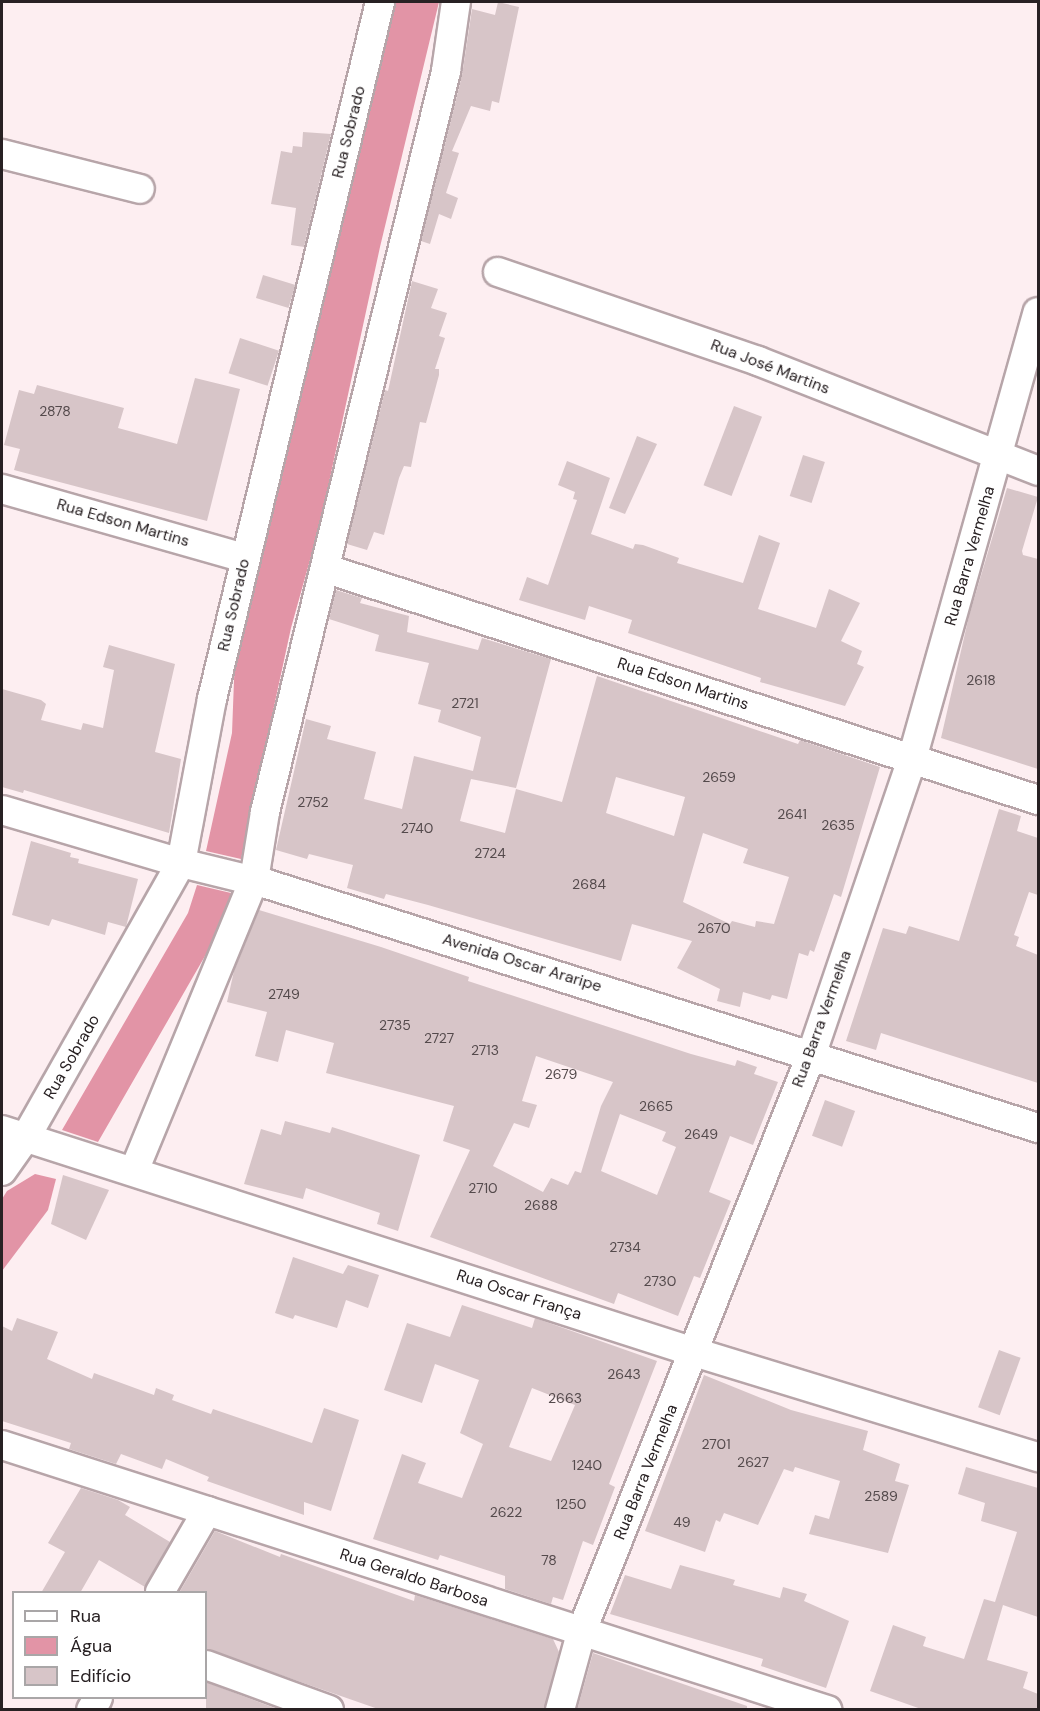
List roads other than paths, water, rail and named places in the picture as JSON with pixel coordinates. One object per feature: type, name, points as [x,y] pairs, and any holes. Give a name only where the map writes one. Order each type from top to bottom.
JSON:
[{"type":"street","name":"Rua Sobrado","points":[[2,1171],[14,1134],[181,863],[212,699],[380,2]]},
{"type":"street","points":[[134,1172],[254,880],[265,812],[327,569],[446,71],[456,2]]},
{"type":"street","points":[[2,154],[140,189]]},
{"type":"street","name":"Rua José Martins","points":[[498,272],[758,361],[1038,471]]},
{"type":"street","name":"Rua Barra Vermelha","points":[[560,1710],[581,1633],[812,1053],[912,759],[1038,312]]},
{"type":"street","name":"Rua Edson Martins","points":[[2,489],[245,558]]},
{"type":"street","name":"Rua Edson Martins","points":[[327,569],[1038,800]]},
{"type":"street","name":"Avenida Oscar Araripe","points":[[2,810],[181,863],[254,880],[812,1053],[1038,1128]]},
{"type":"street","name":"Rua Oscar França","points":[[14,1134],[694,1352],[1038,1457]]},
{"type":"street","name":"Rua Geraldo Barbosa","points":[[2,1445],[581,1633],[765,1699],[827,1710]]},
{"type":"street","points":[[161,1591],[207,1511]]},
{"type":"street","points":[[207,1665],[328,1710]]},
{"type":"water","points":[[391,2],[439,2],[380,247],[320,524],[291,628],[241,859],[206,851],[232,733],[236,628]]},
{"type":"water","points":[[197,885],[231,893],[224,923],[98,1142],[62,1130],[188,913]]},
{"type":"water","points":[[35,1174],[56,1179],[48,1210],[2,1271],[2,1199],[7,1191]]}]
